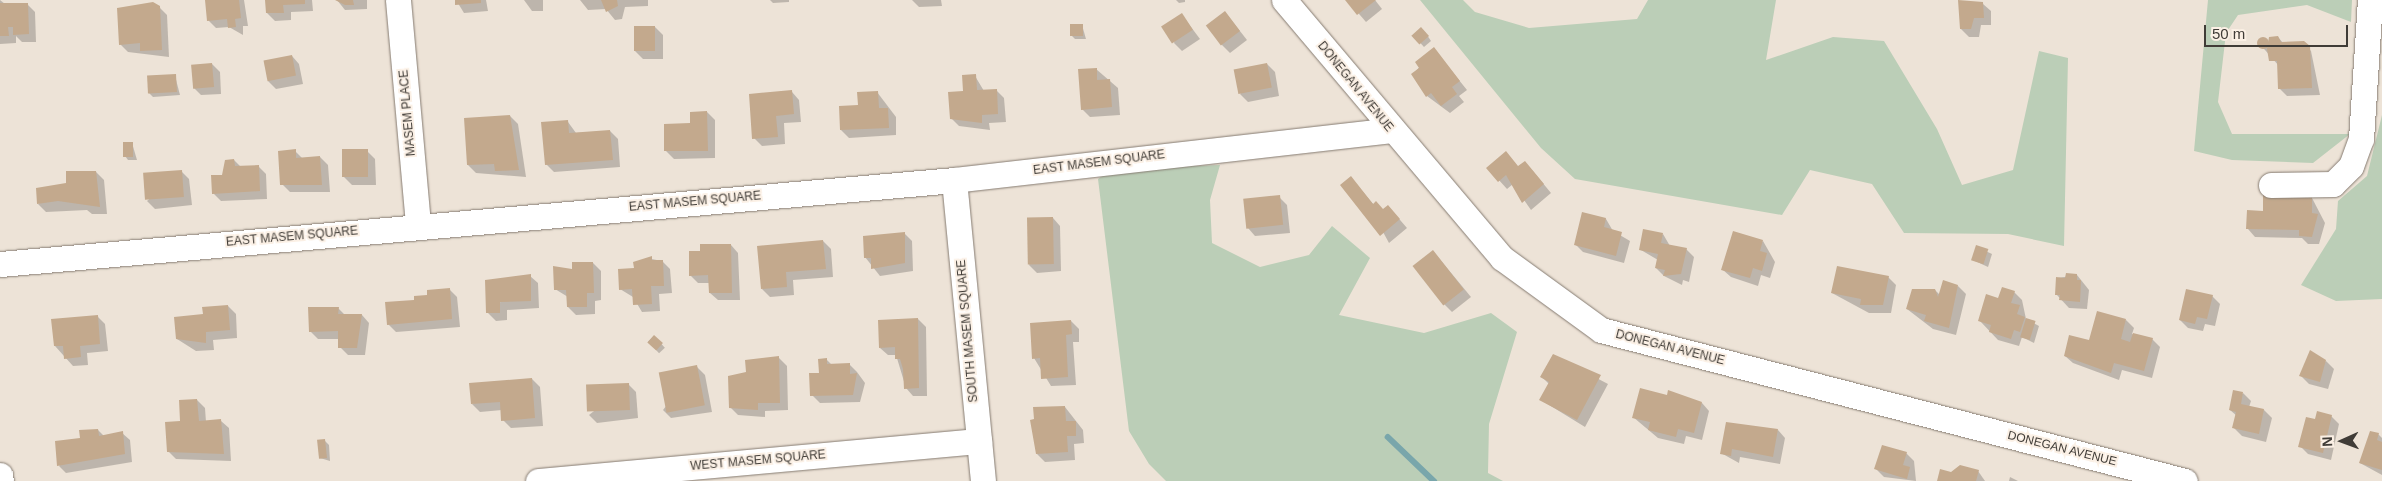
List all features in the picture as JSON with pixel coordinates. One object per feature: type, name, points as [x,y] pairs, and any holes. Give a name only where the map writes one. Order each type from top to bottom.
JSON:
[{"type":"street","name":"MASEM PLACE","points":[[398,0],[418,225]]},
{"type":"street","name":"DONEGAN AVENUE","points":[[1284,0],[1390,130],[1502,258],[1601,330],[2185,481]]},
{"type":"street","points":[[2271,185],[2333,184],[2351,166],[2361,139],[2370,0]]},
{"type":"street","name":"EAST MASEM SQUARE","points":[[0,264],[418,225],[954,180],[1390,130]]},
{"type":"street","name":"SOUTH MASEM SQUARE","points":[[954,180],[982,481]]},
{"type":"street","name":"WEST MASEM SQUARE","points":[[538,481],[979,441]]},
{"type":"street","points":[[0,474],[1,481]]},
{"type":"green space","points":[[1420,0],[1463,0],[1475,12],[1529,28],[1637,19],[1648,0],[1776,0],[1766,60],[1833,37],[1884,41],[1937,129],[1962,185],[2013,170],[2039,51],[2068,58],[2064,246],[2008,234],[1904,233],[1872,184],[1810,170],[1782,215],[1575,179],[1541,148]]},
{"type":"green space","points":[[2208,0],[2352,0],[2351,22],[2307,5],[2238,15],[2226,33],[2218,102],[2232,134],[2350,134],[2313,163],[2232,160],[2194,151]]},
{"type":"green space","points":[[2382,115],[2382,299],[2336,301],[2301,285],[2336,229],[2338,201],[2367,176]]},
{"type":"green space","points":[[1220,165],[1210,200],[1212,243],[1260,267],[1309,255],[1332,226],[1370,258],[1339,315],[1424,333],[1491,313],[1517,332],[1489,424],[1488,473],[1503,481],[1166,481],[1149,464],[1129,431],[1098,179],[1112,169]]},
{"type":"building","points":[[205,0],[239,0],[241,18],[235,19],[236,27],[228,28],[227,19],[207,21]]},
{"type":"building","points":[[265,0],[305,0],[305,4],[283,5],[284,13],[266,13]]},
{"type":"building","points":[[335,0],[353,0],[354,5],[345,5]]},
{"type":"building","points":[[455,0],[481,0],[481,3],[455,5]]},
{"type":"building","points":[[601,0],[617,0],[618,6],[606,12]]},
{"type":"building","points":[[1345,0],[1376,0],[1357,15]]},
{"type":"building","points":[[1958,0],[1983,2],[1984,18],[1974,18],[1971,29],[1960,29]]},
{"type":"building","points":[[153,2],[160,6],[162,50],[140,51],[140,43],[119,45],[117,8]]},
{"type":"building","points":[[0,3],[28,3],[29,34],[13,35],[13,27],[8,27],[9,36],[0,36]]},
{"type":"building","points":[[1225,11],[1240,31],[1221,45],[1206,25]]},
{"type":"building","points":[[1182,13],[1193,30],[1172,43],[1161,27]]},
{"type":"building","points":[[1070,24],[1083,24],[1083,36],[1070,36]]},
{"type":"building","points":[[634,26],[655,26],[655,51],[634,51]]},
{"type":"building","points":[[1421,27],[1429,36],[1419,45],[1411,36]]},
{"type":"building","points":[[2278,36],[2281,42],[2304,41],[2310,46],[2312,88],[2278,89],[2277,61],[2269,61],[2267,49],[2269,37]]},
{"type":"building","points":[[2265,37],[2268,38],[2268,48],[2261,49],[2258,48],[2257,41],[2258,38]]},
{"type":"building","points":[[1434,47],[1460,81],[1452,87],[1457,94],[1441,106],[1431,93],[1426,97],[1411,74],[1419,68],[1415,62]]},
{"type":"building","points":[[292,55],[296,76],[268,81],[264,61]]},
{"type":"building","points":[[212,63],[214,87],[193,89],[191,65]]},
{"type":"building","points":[[1267,63],[1272,88],[1238,94],[1234,69]]},
{"type":"building","points":[[1097,68],[1097,80],[1110,79],[1112,107],[1081,110],[1078,69]]},
{"type":"building","points":[[176,74],[177,92],[148,93],[147,76]]},
{"type":"building","points":[[976,74],[977,90],[997,89],[998,114],[982,115],[982,123],[950,119],[948,92],[963,91],[962,75]]},
{"type":"building","points":[[792,90],[794,114],[776,116],[778,137],[752,139],[749,94]]},
{"type":"building","points":[[878,91],[879,108],[888,108],[889,128],[840,130],[839,106],[858,105],[857,92]]},
{"type":"building","points":[[707,111],[708,151],[664,151],[664,124],[690,123],[690,112]]},
{"type":"building","points":[[510,115],[519,170],[495,171],[494,164],[467,165],[464,118]]},
{"type":"building","points":[[568,120],[569,133],[610,130],[613,160],[545,165],[541,122]]},
{"type":"building","points":[[123,142],[133,142],[133,157],[123,157]]},
{"type":"building","points":[[296,149],[296,158],[320,156],[322,185],[280,185],[278,151]]},
{"type":"building","points":[[342,149],[368,149],[368,177],[342,177]]},
{"type":"building","points":[[1506,151],[1518,166],[1525,161],[1544,184],[1522,203],[1506,175],[1498,182],[1486,168]]},
{"type":"building","points":[[234,159],[235,166],[259,165],[260,191],[212,194],[211,175],[222,175],[225,160]]},
{"type":"building","points":[[182,170],[184,197],[145,200],[143,173]]},
{"type":"building","points":[[66,171],[96,171],[100,207],[58,201],[37,204],[36,188],[66,183]]},
{"type":"building","points":[[1351,176],[1373,204],[1376,201],[1383,209],[1388,205],[1400,219],[1380,236],[1340,185]]},
{"type":"building","points":[[2263,188],[2312,196],[2312,213],[2318,214],[2312,237],[2299,236],[2299,230],[2246,229],[2247,210],[2263,211]]},
{"type":"building","points":[[1280,195],[1283,225],[1246,229],[1243,199]]},
{"type":"building","points":[[1582,212],[1606,218],[1604,227],[1622,232],[1616,256],[1574,245]]},
{"type":"building","points":[[1027,217],[1053,217],[1054,264],[1028,264]]},
{"type":"building","points":[[1643,229],[1663,233],[1661,243],[1687,248],[1681,274],[1663,276],[1665,270],[1655,268],[1658,254],[1639,250]]},
{"type":"building","points":[[1733,231],[1763,240],[1760,251],[1767,253],[1762,271],[1753,268],[1750,278],[1721,270]]},
{"type":"building","points":[[905,232],[905,263],[871,269],[871,258],[864,258],[863,236]]},
{"type":"building","points":[[823,240],[826,269],[786,272],[787,287],[761,289],[757,246]]},
{"type":"building","points":[[700,244],[731,244],[732,293],[709,293],[708,275],[689,276],[689,251],[700,251]]},
{"type":"building","points":[[1976,245],[1988,249],[1983,264],[1971,260]]},
{"type":"building","points":[[1433,250],[1464,289],[1443,305],[1413,266]]},
{"type":"building","points":[[652,256],[652,260],[663,260],[664,286],[651,286],[652,304],[633,305],[632,289],[619,290],[618,269],[634,268],[633,262]]},
{"type":"building","points":[[572,262],[593,262],[594,293],[587,293],[587,307],[567,307],[566,290],[554,290],[553,266],[572,269]]},
{"type":"building","points":[[1837,266],[1889,276],[1883,305],[1860,305],[1861,299],[1831,293]]},
{"type":"building","points":[[2066,273],[2077,274],[2077,280],[2081,280],[2080,302],[2059,300],[2060,295],[2055,295],[2056,277],[2065,278]]},
{"type":"building","points":[[531,274],[531,301],[500,302],[500,313],[486,313],[485,280]]},
{"type":"building","points":[[1943,280],[1958,285],[1949,328],[1924,321],[1926,315],[1906,309],[1912,289],[1935,289],[1938,297]]},
{"type":"building","points":[[2002,287],[2015,291],[2011,303],[2020,305],[2017,314],[2025,317],[2020,332],[2014,330],[2011,339],[1989,332],[1991,325],[1978,321],[1986,294],[1998,298]]},
{"type":"building","points":[[450,288],[452,319],[387,325],[385,302],[414,300],[414,296],[427,295],[427,290]]},
{"type":"building","points":[[2186,289],[2213,295],[2207,319],[2197,317],[2195,324],[2179,320]]},
{"type":"building","points":[[228,305],[230,330],[206,332],[206,343],[176,339],[174,317],[203,314],[202,307]]},
{"type":"building","points":[[308,307],[339,307],[338,314],[362,314],[357,348],[338,348],[338,331],[309,332]]},
{"type":"building","points":[[2097,311],[2126,319],[2121,339],[2130,342],[2133,333],[2153,338],[2144,371],[2114,363],[2111,373],[2064,356],[2069,335],[2089,340]]},
{"type":"building","points":[[98,315],[100,344],[80,346],[81,357],[64,359],[63,346],[54,346],[51,319]]},
{"type":"building","points":[[918,318],[919,388],[904,389],[903,369],[900,359],[895,359],[895,347],[879,348],[878,320]]},
{"type":"building","points":[[2026,318],[2036,321],[2030,340],[2020,337]]},
{"type":"building","points":[[1071,320],[1072,334],[1066,335],[1068,377],[1041,379],[1040,358],[1032,359],[1030,323]]},
{"type":"building","points":[[654,335],[663,343],[656,350],[647,342]]},
{"type":"building","points":[[2310,350],[2326,360],[2320,382],[2299,376]]},
{"type":"building","points":[[1553,354],[1601,375],[1577,420],[1539,400],[1549,382],[1540,377]]},
{"type":"building","points":[[779,356],[780,403],[758,403],[758,410],[729,408],[728,376],[746,372],[745,360]]},
{"type":"building","points":[[827,358],[827,364],[850,363],[850,374],[857,373],[853,395],[810,396],[809,373],[819,373],[818,359]]},
{"type":"building","points":[[697,365],[705,405],[667,413],[659,372]]},
{"type":"building","points":[[532,378],[535,418],[501,421],[500,402],[471,404],[469,383]]},
{"type":"building","points":[[629,383],[630,410],[587,411],[586,385]]},
{"type":"building","points":[[1640,388],[1667,395],[1668,390],[1702,402],[1694,433],[1678,429],[1676,437],[1648,430],[1650,422],[1632,418]]},
{"type":"building","points":[[2233,390],[2243,392],[2241,404],[2264,409],[2259,434],[2232,428],[2236,412],[2229,410]]},
{"type":"building","points":[[197,399],[199,421],[221,419],[224,454],[167,452],[165,422],[180,421],[179,400]]},
{"type":"building","points":[[1065,406],[1066,421],[1076,421],[1076,436],[1067,436],[1068,452],[1036,454],[1030,420],[1034,419],[1033,407]]},
{"type":"building","points":[[2317,411],[2332,415],[2323,453],[2298,447],[2306,417],[2315,419]]},
{"type":"building","points":[[1726,422],[1778,429],[1773,457],[1732,449],[1731,456],[1720,454]]},
{"type":"building","points":[[98,429],[99,436],[123,431],[125,454],[57,466],[55,441],[80,438],[79,430]]},
{"type":"building","points":[[2370,431],[2379,433],[2377,440],[2382,442],[2382,470],[2359,463]]},
{"type":"building","points":[[325,439],[327,458],[319,459],[317,440]]},
{"type":"building","points":[[1882,445],[1907,452],[1903,465],[1910,467],[1907,479],[1874,469]]},
{"type":"building","points":[[1960,465],[1979,470],[1976,481],[1937,481],[1940,469],[1951,472]]},
{"type":"waterway","points":[[1388,437],[1434,481]]}]
